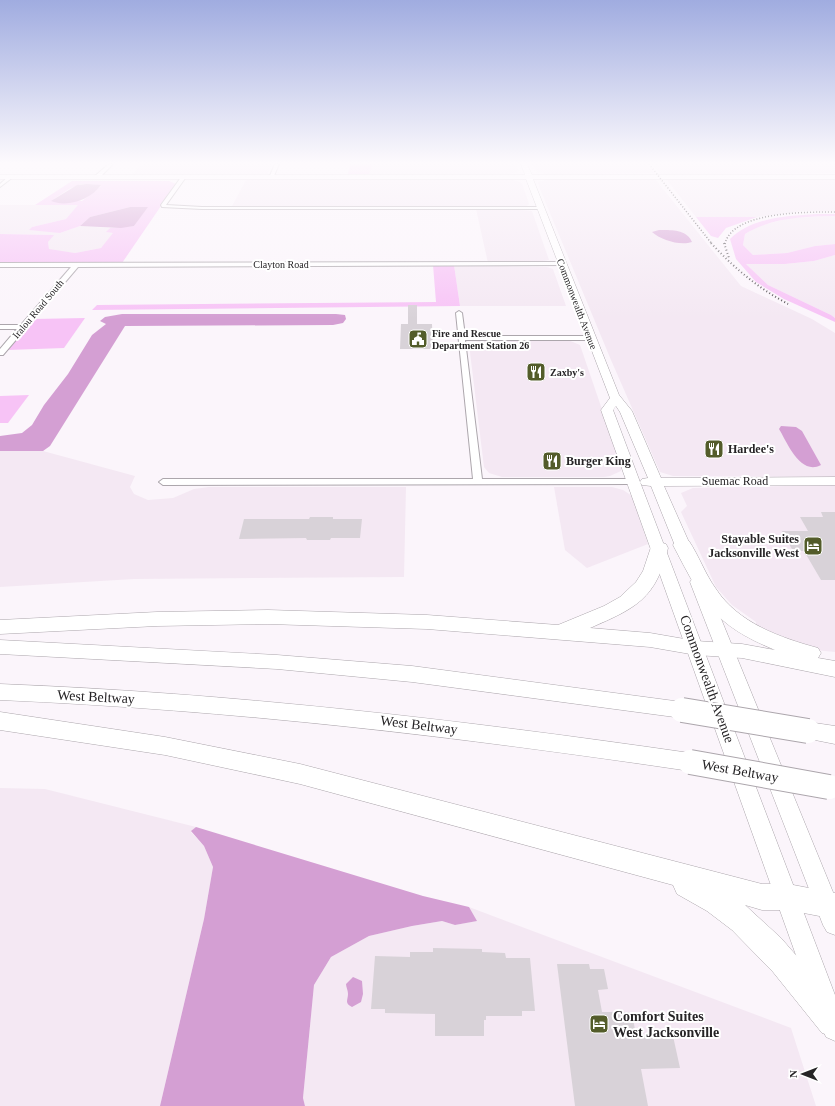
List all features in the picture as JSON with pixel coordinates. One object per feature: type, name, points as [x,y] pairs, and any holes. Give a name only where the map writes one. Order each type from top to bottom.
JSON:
[{"type":"highway","points":[[682,545],[710,596],[728,615],[748,628],[793,649],[835,659]]},
{"type":"highway","points":[[560,632],[611,611],[642,590],[653,571],[659,548]]},
{"type":"highway","points":[[0,627],[157,619],[268,617],[383,620],[560,632],[650,640],[696,648],[742,651],[835,669]]},
{"type":"highway","points":[[0,647],[270,661],[412,674],[682,710],[835,735]]},
{"type":"highway","name":"West Beltway","points":[[0,692],[149,700],[308,712],[472,731],[690,762],[832,788]]},
{"type":"highway","points":[[0,721],[165,746],[300,774],[663,872],[766,898],[788,897],[832,912]]},
{"type":"highway","points":[[663,872],[726,907],[787,965],[834,1025]]},
{"type":"main road","name":"Commonwealth Avenue","points":[[543,216],[615,399],[626,411],[726,650],[832,912]]},
{"type":"main road","name":"Commonwealth Avenue","points":[[615,399],[607,410],[834,1025]]},
{"type":"main road","name":"Suemac Road","points":[[634,482],[835,481]]},
{"type":"street","name":"Clayton Road","points":[[0,265],[562,264]]},
{"type":"street","name":"Iralou Road South","points":[[0,353],[76,265]]},
{"type":"street","points":[[459,313],[478,482]]},
{"type":"street","points":[[0,327],[22,327]]},
{"type":"street","points":[[462,338],[590,338]]},
{"type":"street","points":[[163,482],[634,482]]},
{"type":"shaded area","points":[[0,216],[69,216],[66,219],[32,227],[60,233],[80,226],[110,228],[107,232],[114,233],[101,248],[75,253],[49,250],[48,242],[53,235],[0,234]]},
{"type":"shaded area","points":[[69,216],[96,216],[90,217],[80,226],[60,233],[29,230],[32,227],[66,219]]},
{"type":"shaded area","points":[[96,216],[142,216],[134,226],[121,228],[80,226],[90,217]]},
{"type":"shaded area","points":[[141,216],[154,216],[122,263],[0,263],[0,234],[54,235],[48,242],[49,249],[75,253],[101,248],[113,233],[106,232],[110,228],[134,226]]},
{"type":"shaded area","points":[[477,216],[534,216],[549,260],[531,263],[488,263]]},
{"type":"shaded area","points":[[551,216],[684,216],[741,286],[812,319],[835,333],[835,477],[673,476],[660,472],[611,360]]},
{"type":"shaded area","points":[[695,216],[768,216],[757,217],[696,217]]},
{"type":"shaded area","points":[[794,216],[835,216],[788,219],[766,224],[745,234],[743,245],[753,255],[787,253],[815,246],[835,244],[835,255],[814,261],[785,264],[746,264],[768,285],[831,315],[835,318],[835,322],[784,299],[756,282],[736,259],[730,239],[739,232],[759,222]]},
{"type":"shaded area","points":[[835,216],[835,244],[815,246],[787,253],[753,255],[743,245],[745,234],[759,226],[790,218]]},
{"type":"shaded area","points":[[696,217],[757,217],[726,228],[718,238],[711,236]]},
{"type":"shaded area","points":[[659,230],[673,230],[682,232],[690,238],[692,242],[671,242],[660,238],[652,232]]},
{"type":"shaded area","points":[[835,255],[835,318],[768,285],[746,264],[785,264],[814,261]]},
{"type":"shaded area","points":[[433,265],[454,265],[460,306],[92,310],[97,305],[436,302]]},
{"type":"shaded area","points":[[454,265],[547,267],[553,269],[566,306],[460,306]]},
{"type":"shaded area","points":[[122,314],[336,314],[345,315],[346,319],[343,323],[333,325],[125,326],[50,446],[43,451],[0,451],[0,436],[22,433],[32,425],[44,405],[68,374],[92,335],[106,324],[100,321],[105,317]]},
{"type":"shaded area","points":[[85,318],[64,348],[8,350],[34,319]]},
{"type":"shaded area","points":[[568,340],[580,345],[621,465],[621,471],[604,477],[502,477],[489,473],[484,467],[469,344],[480,341]]},
{"type":"shaded area","points":[[29,395],[8,423],[0,423],[0,396]]},
{"type":"shaded area","points":[[781,426],[796,427],[802,431],[821,465],[813,467],[807,466],[801,462],[790,449],[779,429]]},
{"type":"shaded area","points":[[0,451],[43,451],[135,476],[130,487],[134,494],[148,500],[173,498],[194,489],[209,487],[406,487],[404,577],[134,579],[0,587]]},
{"type":"shaded area","points":[[835,485],[835,652],[815,650],[756,626],[756,622],[732,605],[716,587],[681,512],[687,506],[681,493],[693,488]]},
{"type":"shaded area","points":[[554,487],[612,487],[623,490],[632,496],[648,544],[587,568],[565,550]]},
{"type":"shaded area","points":[[0,788],[45,789],[196,827],[191,832],[204,846],[213,867],[204,919],[160,1106],[0,1106]]},
{"type":"shaded area","points":[[196,827],[423,896],[469,907],[477,921],[455,925],[442,921],[369,936],[331,957],[314,985],[303,1098],[305,1106],[160,1106],[204,919],[213,867],[204,846],[191,831]]},
{"type":"shaded area","points":[[469,907],[791,1028],[816,1106],[305,1106],[303,1098],[314,985],[331,957],[369,936],[442,921],[455,925],[476,921]]},
{"type":"shaded area","points":[[353,977],[362,981],[363,994],[361,1002],[352,1007],[347,1003],[348,993],[346,984]]},
{"type":"building","name":"Fire and Rescue Department Station 26","points":[[408,305],[417,305],[417,324],[432,324],[433,349],[400,349],[401,324],[408,324]]},
{"type":"building","name":"Stayable Suites Jacksonville West","points":[[821,512],[835,512],[835,580],[821,580],[804,551],[793,551],[782,531],[808,531],[800,517],[823,517]]},
{"type":"building","points":[[310,517],[362,519],[360,538],[331,538],[330,540],[307,540],[306,538],[239,539],[244,519],[309,519]]},
{"type":"building","points":[[433,948],[482,949],[482,952],[505,953],[506,958],[530,958],[535,1011],[522,1011],[522,1016],[486,1016],[486,1020],[484,1020],[484,1036],[435,1036],[435,1014],[385,1013],[385,1009],[371,1009],[375,956],[410,957],[410,952],[433,952]]},
{"type":"building","name":"Comfort Suites West Jacksonville","points":[[557,964],[589,964],[590,969],[604,969],[608,989],[598,990],[602,1012],[632,1012],[636,1036],[673,1036],[680,1068],[641,1069],[648,1106],[575,1106]]},
{"type":"railway","points":[[690,216],[712,244]]},
{"type":"railway","points":[[725,244],[731,233],[741,225],[756,219],[774,216]]},
{"type":"railway","points":[[724,243],[729,258]]},
{"type":"railway","points":[[712,244],[747,277],[788,304]]},
{"type":"place","name":"Fire and Rescue Department Station 26","points":[[418,339]]},
{"type":"place","name":"Zaxby's","points":[[536,372]]},
{"type":"place","name":"Hardee's","points":[[714,449]]},
{"type":"place","name":"Burger King","points":[[552,461]]},
{"type":"place","name":"Stayable Suites Jacksonville West","points":[[813,546]]},
{"type":"place","name":"Comfort Suites West Jacksonville","points":[[599,1024]]}]
